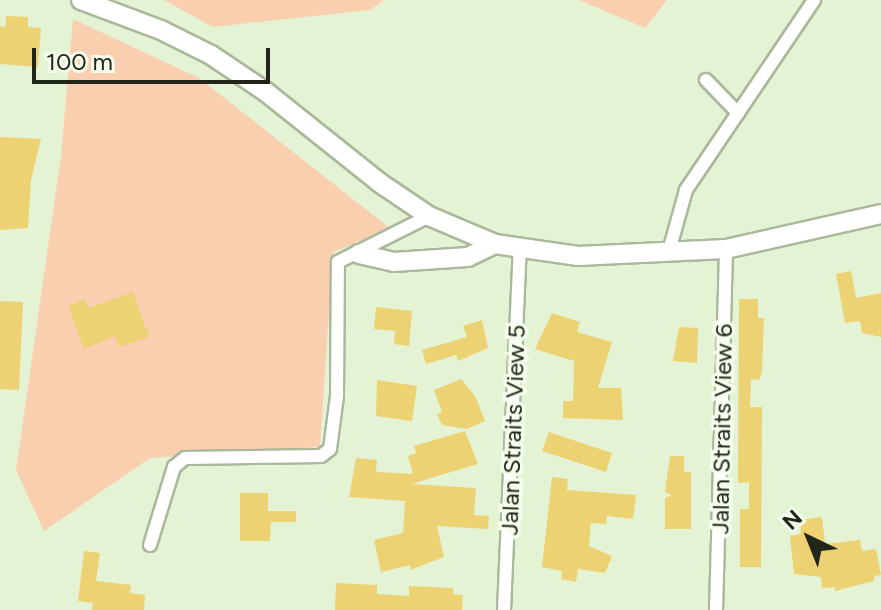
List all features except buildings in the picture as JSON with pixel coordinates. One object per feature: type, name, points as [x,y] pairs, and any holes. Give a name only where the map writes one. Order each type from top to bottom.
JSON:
[{"type":"street","points":[[81,0],[161,30],[211,55],[429,216],[495,244],[578,256],[726,249],[881,214]]},
{"type":"street","points":[[669,251],[686,190],[814,0]]},
{"type":"street","points":[[706,80],[738,113]]},
{"type":"street","points":[[150,545],[174,467],[185,458],[321,456],[330,449],[335,424],[338,262],[429,216]]},
{"type":"street","points":[[359,254],[394,262],[468,257],[495,244]]},
{"type":"street","name":"Jalan Straits View 5","points":[[504,610],[520,249]]},
{"type":"street","name":"Jalan Straits View 6","points":[[716,610],[726,249]]},
{"type":"shaded area","points":[[164,0],[384,0],[370,10],[213,27]]},
{"type":"shaded area","points":[[579,0],[667,0],[645,28]]},
{"type":"shaded area","points":[[73,19],[199,78],[391,229],[333,252],[320,447],[150,458],[44,531],[16,470],[61,156]]}]
